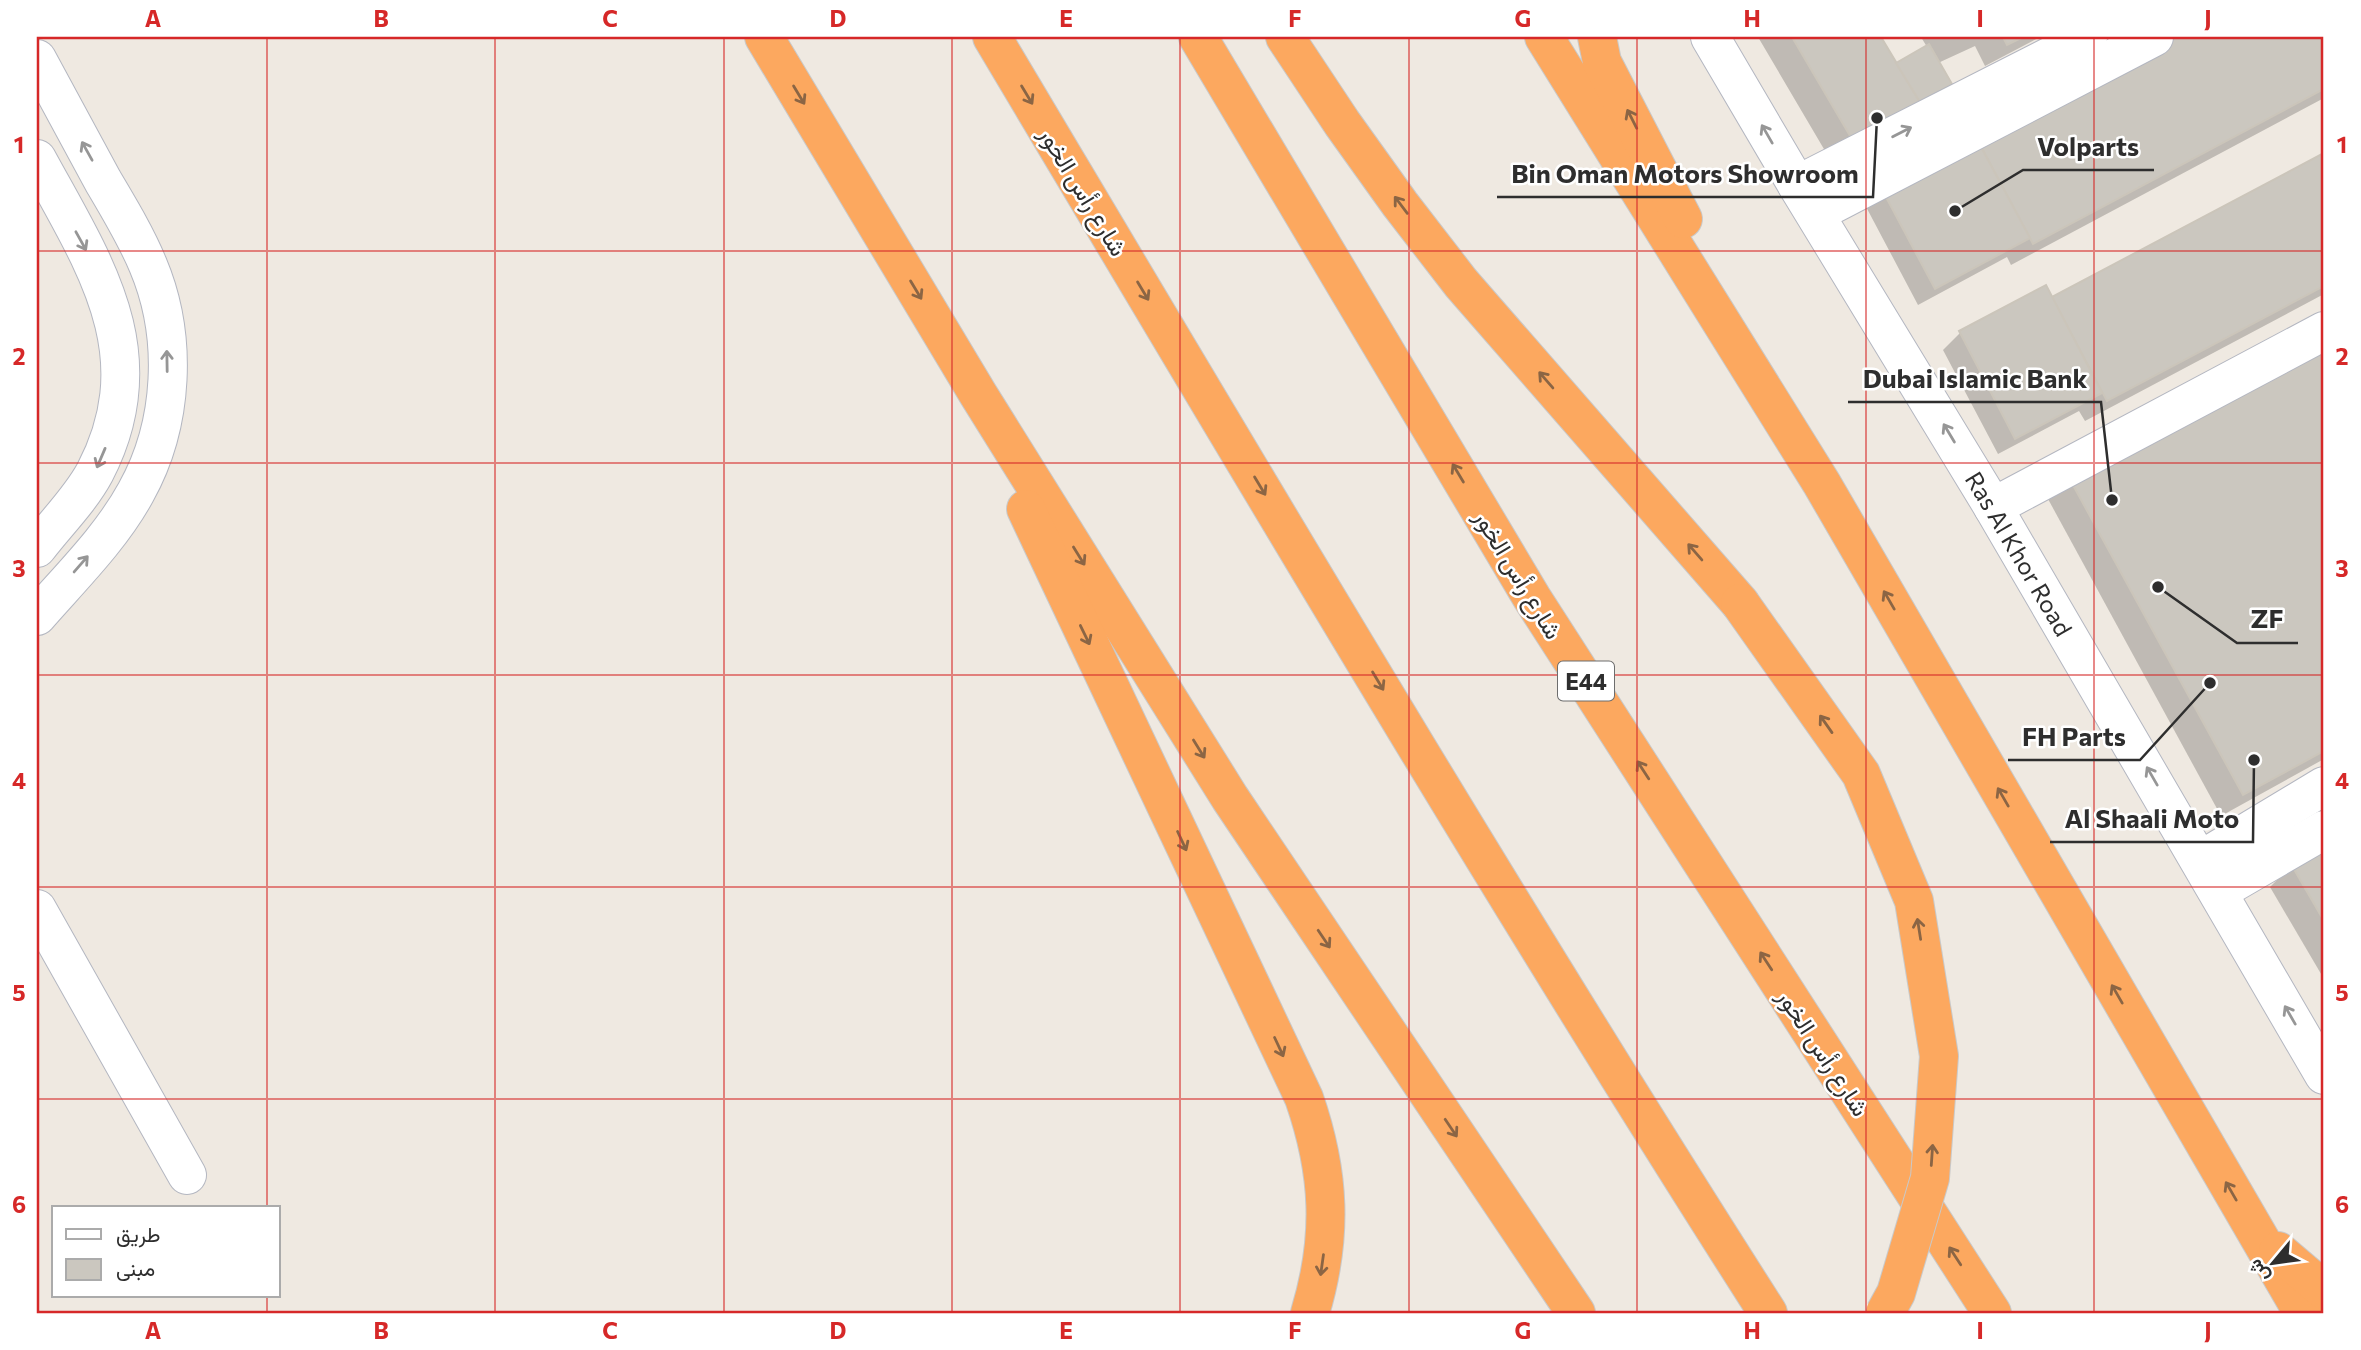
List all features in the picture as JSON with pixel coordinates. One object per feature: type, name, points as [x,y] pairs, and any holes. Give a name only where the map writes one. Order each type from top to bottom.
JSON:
[{"type":"highway","points":[[764,37],[978,394],[1230,798],[1576,1313]]},
{"type":"highway","name":"شارع رأس الخور","points":[[992,37],[1251,472],[1667,1155],[1768,1313]]},
{"type":"highway","name":"شارع رأس الخور","points":[[1198,37],[1532,598],[1992,1313]]},
{"type":"highway","points":[[1285,37],[1356,144],[1461,283],[1740,603],[1861,774],[1914,901],[1939,1055],[1930,1178],[1896,1293],[1885,1313]]},
{"type":"highway","points":[[1544,37],[1822,484],[2303,1313]]},
{"type":"highway","points":[[1597,37],[1602,62],[1822,484]]},
{"type":"highway","points":[[978,394],[1032,525],[1304,1098],[1316,1132],[1324,1168],[1327,1205],[1326,1241],[1310,1313]]},
{"type":"highway","points":[[2254,1230],[2324,1290]]},
{"type":"street","name":"Ras Al Khor Road","points":[[1710,37],[1993,507],[2210,875],[2324,1075]]},
{"type":"street","points":[[1807,199],[2088,37]]},
{"type":"street","points":[[1807,199],[2154,37]]},
{"type":"street","points":[[37,59],[148,265],[161,302],[168,379],[163,418],[137,491],[116,523],[37,616]]},
{"type":"street","points":[[37,159],[103,285],[114,315],[120,379],[116,411],[107,443],[94,472],[77,499],[37,548]]},
{"type":"street","points":[[1993,507],[2324,331]]},
{"type":"street","points":[[2210,875],[2324,786]]},
{"type":"street","points":[[2210,875],[2324,830]]},
{"type":"street","points":[[37,909],[187,1175]]},
{"type":"building","points":[[1792,37],[1881,37],[1920,102],[1853,141]]},
{"type":"building","points":[[2003,37],[2023,37],[2007,45]]},
{"type":"building","points":[[2174,37],[2324,37],[2324,89],[2033,244],[1978,141]]},
{"type":"building","points":[[1929,44],[1952,84],[1920,102],[1896,63]]},
{"type":"building","points":[[1974,134],[2030,238],[1935,289],[1879,184]]},
{"type":"building","points":[[2324,153],[2324,286],[2107,401],[2052,297]]},
{"type":"building","points":[[2046,285],[2102,393],[2015,439],[1959,331]]},
{"type":"building","points":[[2324,350],[2324,751],[2243,795],[2068,476]]},
{"type":"building","points":[[2324,844],[2324,921],[2291,864]]},
{"type":"place","name":"Bin Oman Motors Showroom","points":[[1877,118]]},
{"type":"place","name":"Volparts","points":[[1955,211]]},
{"type":"place","name":"Dubai Islamic Bank","points":[[2112,500]]},
{"type":"place","name":"ZF","points":[[2158,587]]},
{"type":"place","name":"FH Parts","points":[[2210,683]]},
{"type":"place","name":"Al Shaali Moto","points":[[2254,760]]}]
